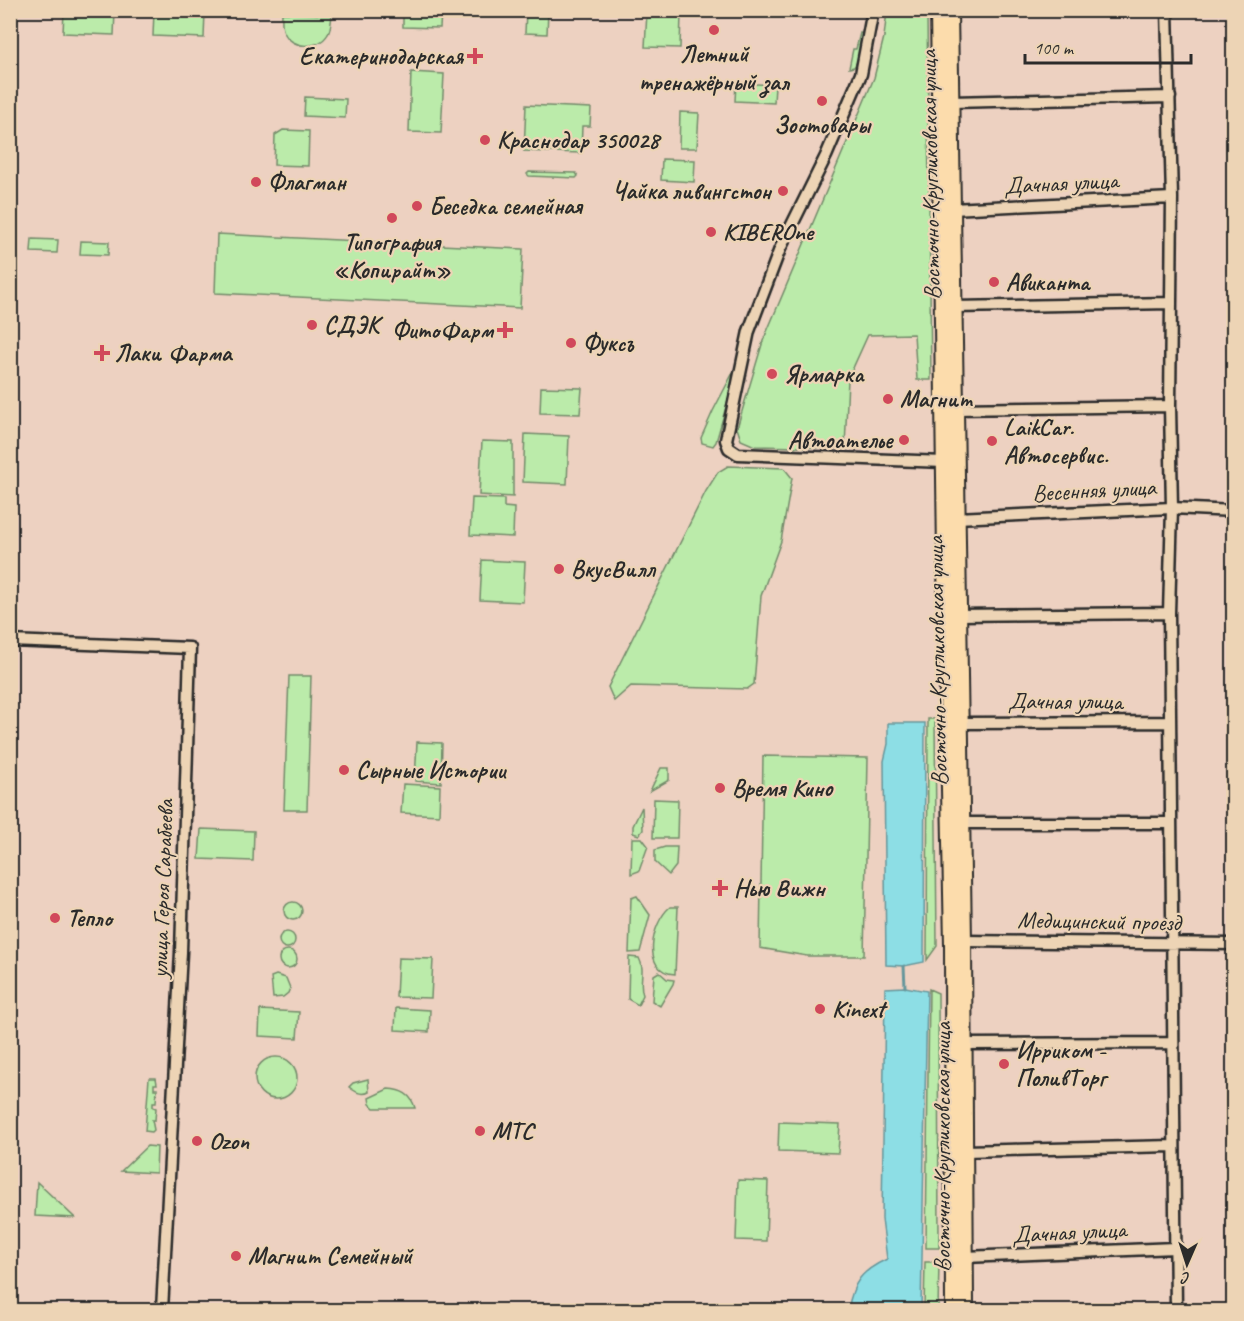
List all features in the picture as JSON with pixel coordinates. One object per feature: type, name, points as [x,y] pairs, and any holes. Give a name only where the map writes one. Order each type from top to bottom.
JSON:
[{"type":"main road","name":"Восточно-Кругликовская улица","points":[[938,10],[952,945],[952,1311]]},
{"type":"main road","name":"Восточно-Кругликовская улица","points":[[950,10],[964,941],[966,1311]]},
{"type":"street","points":[[873,10],[861,74],[826,156],[780,249],[750,331],[726,440],[729,448],[738,454],[944,462]]},
{"type":"street","points":[[1167,10],[1172,198],[1169,722],[1176,1311]]},
{"type":"street","points":[[951,102],[1170,97]]},
{"type":"street","name":"Дачная улица","points":[[952,209],[1172,198]]},
{"type":"street","points":[[954,307],[1171,303]]},
{"type":"street","points":[[955,409],[1170,406]]},
{"type":"street","name":"Весенняя улица","points":[[957,518],[1172,508],[1233,511]]},
{"type":"street","points":[[959,615],[1169,613]]},
{"type":"street","name":"улица Героя Сарабеева","points":[[10,641],[190,648],[181,952],[162,1311]]},
{"type":"street","name":"Дачная улица","points":[[961,723],[1169,722]]},
{"type":"street","points":[[962,823],[1171,824]]},
{"type":"street","name":"Медицинский проезд","points":[[964,941],[1233,944]]},
{"type":"street","points":[[964,1044],[1173,1042]]},
{"type":"street","points":[[965,1151],[1173,1146]]},
{"type":"street","name":"Дачная улица","points":[[965,1257],[1175,1248]]},
{"type":"green space","points":[[64,11],[115,11],[114,35],[63,33]]},
{"type":"green space","points":[[154,11],[205,11],[204,38],[153,36]]},
{"type":"green space","points":[[403,11],[441,11],[440,28],[403,27]]},
{"type":"green space","points":[[526,11],[548,11],[547,34],[525,33]]},
{"type":"green space","points":[[887,11],[927,11],[931,380],[917,380],[914,334],[868,335],[848,379],[845,448],[755,446],[741,440],[737,428],[763,341],[874,78],[884,37]]},
{"type":"green space","points":[[647,12],[681,14],[680,48],[645,47]]},
{"type":"green space","points":[[282,13],[332,15],[329,32],[324,39],[312,45],[293,42],[284,32]]},
{"type":"green space","points":[[860,33],[864,34],[858,60],[854,67],[849,68],[853,49],[856,49]]},
{"type":"green space","points":[[411,72],[444,74],[441,133],[409,132]]},
{"type":"green space","points":[[736,83],[775,85],[774,103],[735,101]]},
{"type":"green space","points":[[305,97],[346,99],[345,118],[304,116]]},
{"type":"green space","points":[[526,105],[591,108],[590,126],[582,126],[581,153],[524,151]]},
{"type":"green space","points":[[680,112],[699,113],[697,148],[679,148]]},
{"type":"green space","points":[[283,130],[309,131],[308,166],[274,165],[275,135]]},
{"type":"green space","points":[[662,159],[695,160],[694,182],[661,180]]},
{"type":"green space","points":[[529,172],[576,173],[578,176],[576,178],[529,176],[527,174]]},
{"type":"green space","points":[[217,234],[523,249],[520,308],[215,293]]},
{"type":"green space","points":[[32,239],[58,240],[57,253],[31,252]]},
{"type":"green space","points":[[81,241],[109,242],[108,255],[80,254]]},
{"type":"green space","points":[[739,361],[716,442],[713,446],[702,443],[701,438],[713,411]]},
{"type":"green space","points":[[541,387],[582,388],[580,414],[540,413]]},
{"type":"green space","points":[[525,434],[569,436],[567,484],[523,482]]},
{"type":"green space","points":[[482,441],[513,442],[513,497],[479,495]]},
{"type":"green space","points":[[728,466],[784,468],[792,478],[781,541],[761,596],[754,684],[747,689],[631,686],[614,701],[608,687],[706,491],[718,472]]},
{"type":"green space","points":[[472,498],[504,499],[504,507],[514,508],[513,537],[470,535]]},
{"type":"green space","points":[[482,560],[525,562],[523,602],[480,600]]},
{"type":"green space","points":[[289,676],[311,676],[307,810],[284,810]]},
{"type":"green space","points":[[928,719],[935,719],[937,946],[927,960]]},
{"type":"green space","points":[[417,742],[442,743],[441,783],[415,781]]},
{"type":"green space","points":[[763,756],[868,758],[864,956],[807,956],[760,948]]},
{"type":"green space","points":[[661,768],[669,768],[669,780],[650,791]]},
{"type":"green space","points":[[403,784],[440,786],[439,815],[401,813]]},
{"type":"green space","points":[[654,799],[678,800],[677,838],[653,838]]},
{"type":"green space","points":[[642,807],[643,830],[639,835],[633,833],[633,826]]},
{"type":"green space","points":[[201,829],[254,831],[253,861],[199,859]]},
{"type":"green space","points":[[632,838],[642,838],[648,846],[639,871],[631,874]]},
{"type":"green space","points":[[677,847],[676,866],[669,875],[655,862],[655,850]]},
{"type":"green space","points":[[637,896],[650,915],[640,952],[629,953],[631,898]]},
{"type":"green space","points":[[293,902],[299,905],[302,911],[299,917],[293,920],[287,917],[284,911],[287,905]]},
{"type":"green space","points":[[670,907],[678,907],[675,974],[664,971],[657,965],[653,956],[654,934]]},
{"type":"green space","points":[[287,932],[295,940],[287,948],[279,940]]},
{"type":"green space","points":[[288,950],[294,953],[297,959],[294,965],[288,968],[282,965],[279,959],[282,953]]},
{"type":"green space","points":[[629,957],[639,958],[642,967],[643,995],[638,1005],[628,999]]},
{"type":"green space","points":[[398,958],[433,959],[431,998],[396,997]]},
{"type":"green space","points":[[659,972],[667,979],[674,980],[660,1006],[652,1001],[654,975]]},
{"type":"green space","points":[[276,975],[286,978],[290,988],[283,997],[273,998],[271,977]]},
{"type":"green space","points":[[929,989],[938,993],[939,1248],[926,1248]]},
{"type":"green space","points":[[396,1008],[430,1010],[429,1032],[395,1030]]},
{"type":"green space","points":[[260,1010],[299,1012],[297,1038],[259,1036]]},
{"type":"green space","points":[[276,1057],[284,1058],[291,1063],[296,1070],[296,1086],[291,1093],[284,1098],[276,1099],[268,1098],[261,1093],[256,1086],[255,1078],[256,1070],[261,1063],[268,1058]]},
{"type":"green space","points":[[149,1078],[156,1078],[157,1084],[154,1084],[154,1089],[157,1089],[156,1102],[153,1102],[153,1107],[156,1108],[155,1120],[152,1120],[154,1130],[152,1132],[145,1131]]},
{"type":"green space","points":[[368,1079],[369,1092],[359,1093],[349,1087],[353,1083]]},
{"type":"green space","points":[[388,1089],[398,1090],[405,1094],[411,1099],[415,1108],[374,1108],[369,1098]]},
{"type":"green space","points":[[779,1122],[840,1124],[838,1153],[778,1151]]},
{"type":"green space","points":[[147,1146],[157,1147],[156,1173],[121,1171]]},
{"type":"green space","points":[[738,1180],[768,1181],[766,1241],[736,1240]]},
{"type":"green space","points":[[37,1182],[75,1218],[35,1216]]},
{"type":"green space","points":[[925,1262],[939,1262],[938,1310],[924,1310]]},
{"type":"water","points":[[888,723],[925,723],[924,962],[904,966],[886,965],[884,761],[888,744]]},
{"type":"water","points":[[905,987],[927,991],[921,1310],[848,1310],[860,1278],[871,1268],[887,1259],[882,1219],[885,988]]},
{"type":"waterway","points":[[904,966],[905,987]]},
{"type":"place","name":"Летний тренажёрный зал","points":[[714,30]]},
{"type":"place","name":"Екатеринодарская","points":[[475,56]]},
{"type":"place","name":"Зоотовары","points":[[822,101]]},
{"type":"place","name":"Краснодар 350028","points":[[485,140]]},
{"type":"place","name":"Флагман","points":[[256,182]]},
{"type":"place","name":"Чайка ливингстон","points":[[783,191]]},
{"type":"place","name":"Беседка семейная","points":[[417,206]]},
{"type":"place","name":"Типография «Копирайт»","points":[[392,218]]},
{"type":"place","name":"KIBEROne","points":[[711,232]]},
{"type":"place","name":"Авиканта","points":[[994,282]]},
{"type":"place","name":"СДЭК","points":[[312,325]]},
{"type":"place","name":"ФитоФарм","points":[[505,330]]},
{"type":"place","name":"Фуксъ","points":[[571,343]]},
{"type":"place","name":"Лаки Фарма","points":[[102,353]]},
{"type":"place","name":"Ярмарка","points":[[772,374]]},
{"type":"place","name":"Магнит","points":[[888,399]]},
{"type":"place","name":"Автоателье","points":[[904,440]]},
{"type":"place","name":"LaikCar. Автосервис.","points":[[992,441]]},
{"type":"place","name":"ВкусВилл","points":[[559,569]]},
{"type":"place","name":"Сырные Истории","points":[[344,770]]},
{"type":"place","name":"Время Кино","points":[[720,788]]},
{"type":"place","name":"Нью Вижн","points":[[720,888]]},
{"type":"place","name":"Тепло","points":[[55,918]]},
{"type":"place","name":"Kinext","points":[[820,1009]]},
{"type":"place","name":"Ирриком - ПоливТорг","points":[[1004,1064]]},
{"type":"place","name":"МТС","points":[[480,1131]]},
{"type":"place","name":"Ozon","points":[[197,1141]]},
{"type":"place","name":"Магнит Семейный","points":[[236,1256]]}]
